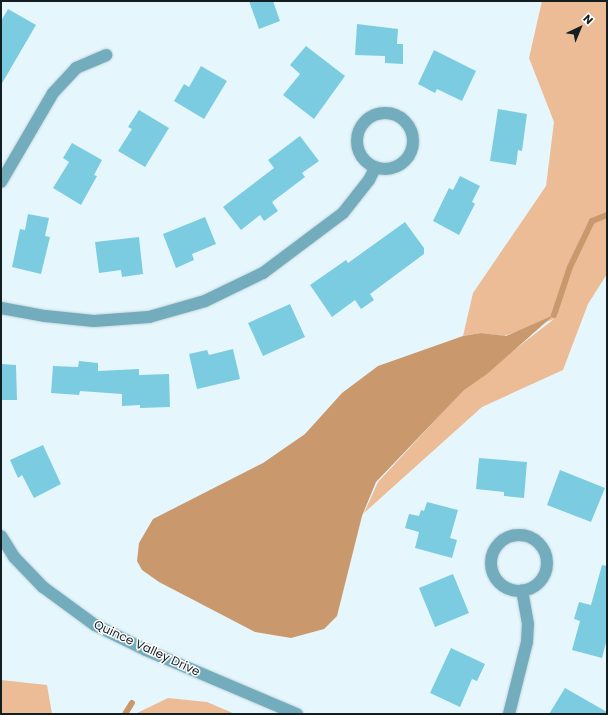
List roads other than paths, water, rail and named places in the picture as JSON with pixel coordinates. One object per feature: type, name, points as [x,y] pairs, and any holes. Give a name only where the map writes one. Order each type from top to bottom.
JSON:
[{"type":"street","points":[[1,182],[53,93],[76,68],[106,55]]},
{"type":"street","points":[[380,113],[398,116],[411,129],[413,148],[403,164],[384,170],[375,168],[367,163],[358,148],[359,130],[372,116],[380,113]]},
{"type":"street","points":[[1,308],[45,316],[94,321],[149,317],[205,301],[263,273],[343,213],[369,180],[375,168]]},
{"type":"street","points":[[513,535],[532,538],[539,543],[547,559],[544,577],[538,584],[522,591],[513,591],[496,580],[490,562],[497,545],[513,535]]},
{"type":"street","name":"Quince Valley Drive","points":[[1,536],[14,557],[43,587],[95,625],[146,650],[297,714]]},
{"type":"street","points":[[509,714],[527,642],[528,624],[522,591]]},
{"type":"waterway","points":[[554,315],[570,267],[592,221],[607,215]]},
{"type":"waterway","points":[[125,714],[132,703]]}]
